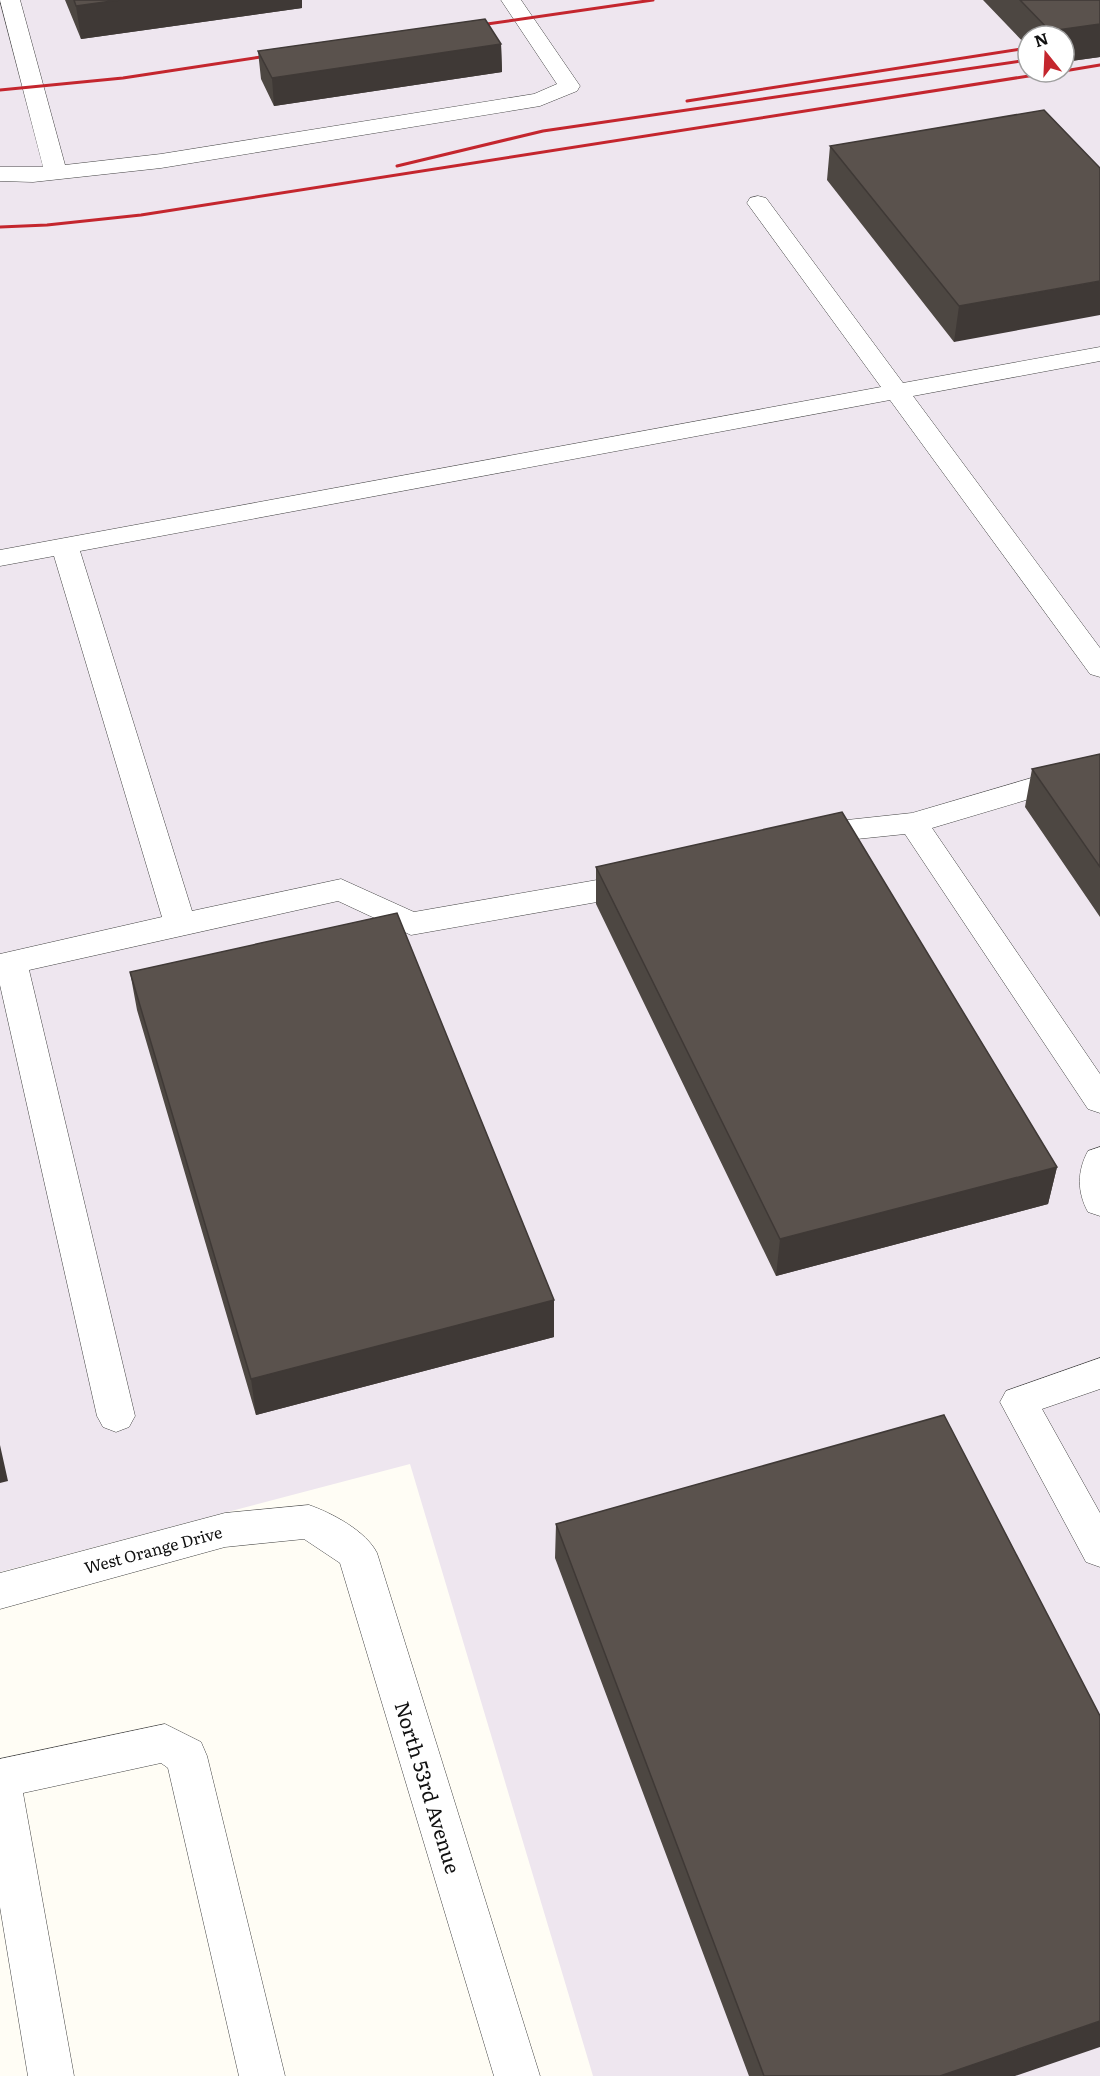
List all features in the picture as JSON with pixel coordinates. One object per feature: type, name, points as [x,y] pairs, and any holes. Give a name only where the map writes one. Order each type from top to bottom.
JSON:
[{"type":"street","points":[[10,0],[56,173]]},
{"type":"street","points":[[0,174],[33,175],[161,161],[540,100],[569,86],[511,0]]},
{"type":"street","points":[[758,203],[1100,668]]},
{"type":"street","points":[[0,558],[1100,354]]},
{"type":"street","points":[[65,546],[180,924]]},
{"type":"street","points":[[779,847],[847,830],[913,824],[1100,768]]},
{"type":"street","points":[[913,824],[1100,1100]]},
{"type":"street","points":[[116,1416],[5,964],[341,890],[411,924],[597,891],[666,874]]},
{"type":"street","points":[[1100,1160],[1096,1192],[1100,1202]]},
{"type":"street","points":[[1100,1373],[1019,1402],[1100,1550]]},
{"type":"street","name":"West Orange Drive","points":[[0,1591],[225,1530],[309,1522]]},
{"type":"street","name":"North 53rd Avenue","points":[[309,1522],[357,1553],[517,2076]]},
{"type":"street","points":[[51,2076],[0,1780],[165,1743],[186,1756],[262,2076]]},
{"type":"shaded area","points":[[0,0],[1100,0],[1100,2076],[593,2076],[410,1464],[0,1572]]},
{"type":"building","points":[[74,0],[119,0],[76,6]]},
{"type":"building","points":[[1020,0],[1100,0],[1100,24],[1076,27],[1076,24],[1043,24]]},
{"type":"building","points":[[485,19],[501,44],[272,78],[258,51]]},
{"type":"building","points":[[1044,110],[1100,168],[1100,281],[959,306],[830,146]]},
{"type":"building","points":[[1100,754],[1100,867],[1032,769]]},
{"type":"building","points":[[842,812],[1057,1167],[780,1239],[596,867]]},
{"type":"building","points":[[397,913],[554,1300],[251,1379],[130,972]]},
{"type":"building","points":[[944,1415],[1100,1716],[1100,2021],[940,2076],[764,2076],[556,1524]]},
{"type":"railway","points":[[473,26],[653,0]]},
{"type":"railway","points":[[687,101],[1016,50]]},
{"type":"railway","points":[[0,90],[123,78],[274,55]]},
{"type":"railway","points":[[397,166],[543,131],[1016,62]]},
{"type":"railway","points":[[1076,69],[1100,65]]},
{"type":"railway","points":[[0,227],[47,225],[141,215],[1016,78]]}]
